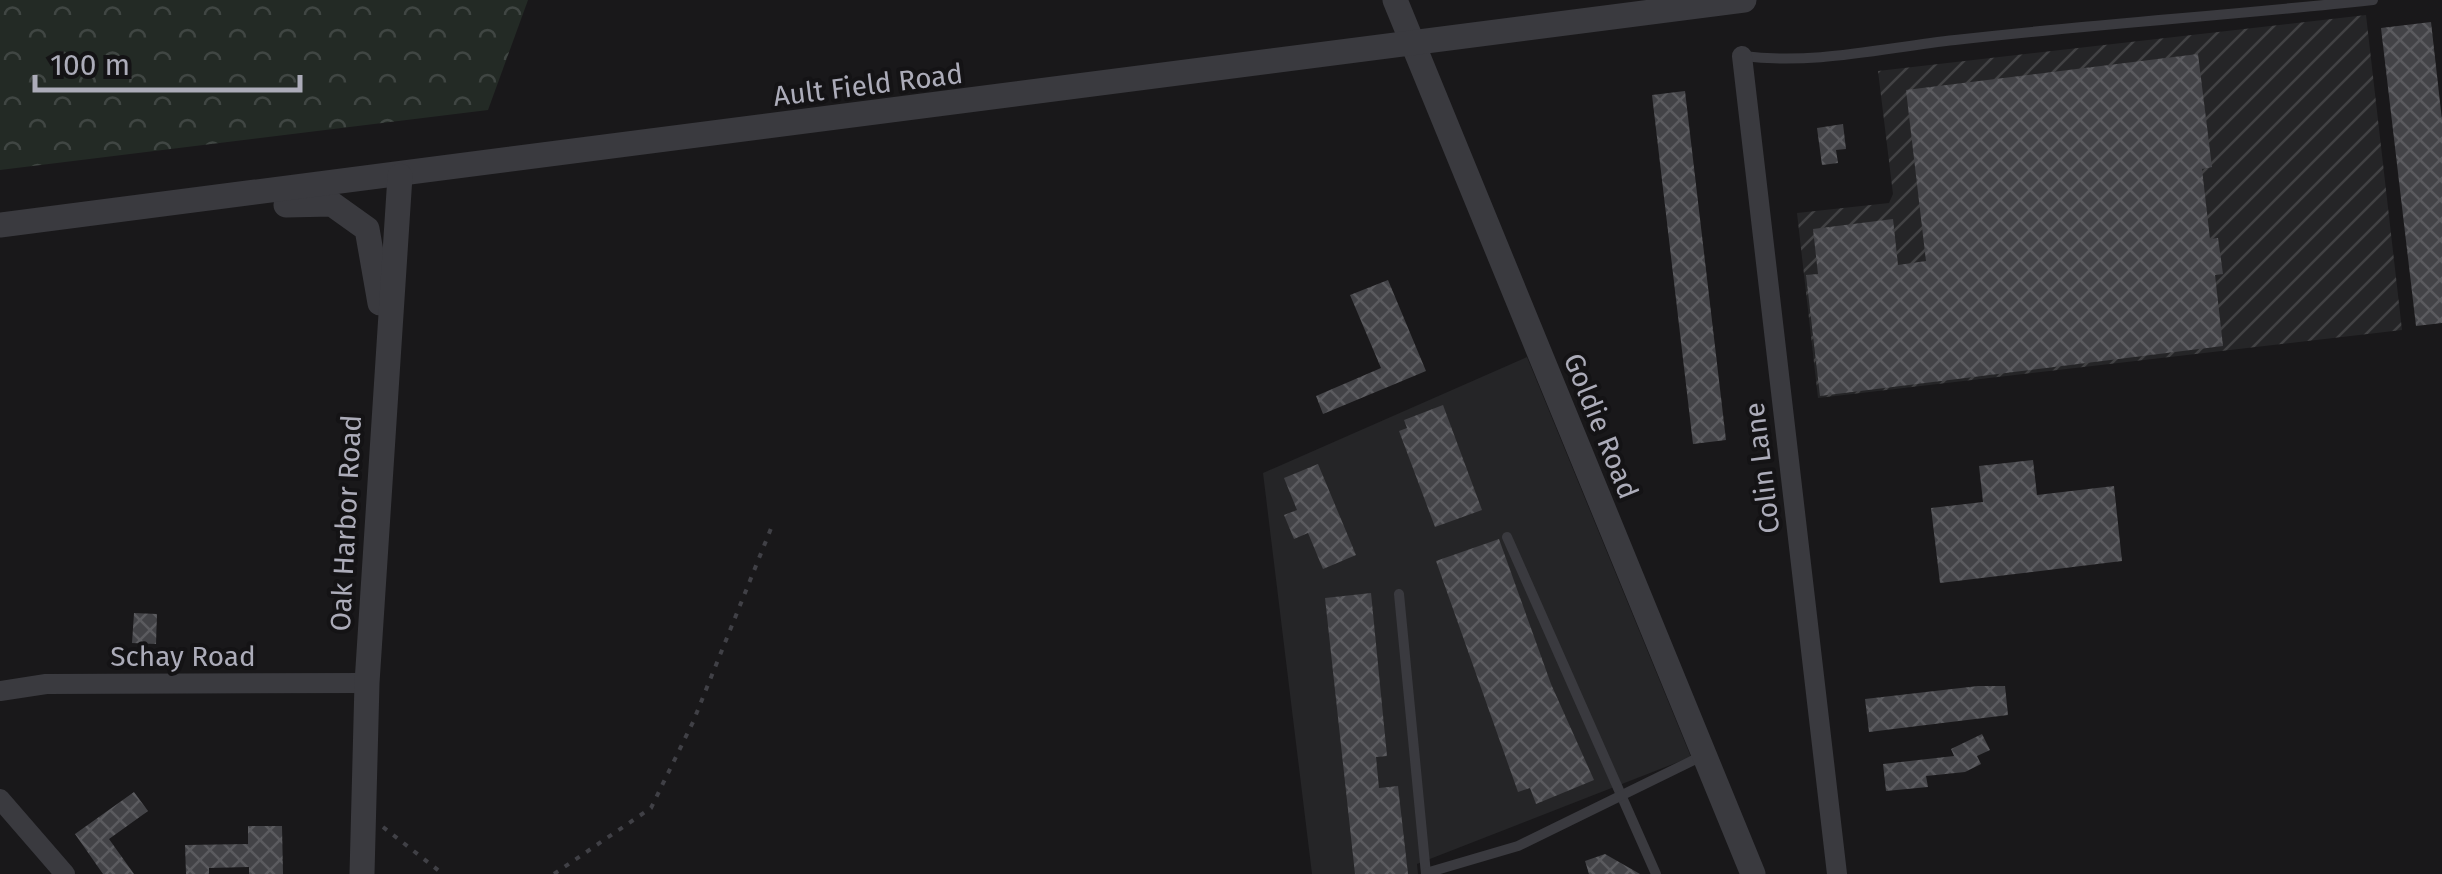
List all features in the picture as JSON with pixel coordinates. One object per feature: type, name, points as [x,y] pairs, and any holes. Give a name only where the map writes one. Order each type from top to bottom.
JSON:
[{"type":"street","name":"Goldie Road","points":[[1396,0],[1752,874]]},
{"type":"street","name":"Ault Field Road","points":[[0,225],[1744,0]]},
{"type":"street","name":"Colin Lane","points":[[1742,56],[1837,874]]},
{"type":"street","name":"Oak Harbor Road","points":[[362,874],[367,684],[400,176]]},
{"type":"street","points":[[91,215],[313,203],[346,210],[368,230],[386,346]]},
{"type":"street","name":"Schay Road","points":[[0,691],[46,684],[367,684]]},
{"type":"street","points":[[0,799],[64,874]]},
{"type":"lane","points":[[1742,56],[1782,61],[1863,56],[1952,40],[2373,0]]},
{"type":"lane","points":[[1506,537],[1656,874]]},
{"type":"lane","points":[[1399,594],[1426,874],[1458,869],[1518,846],[1704,755]]},
{"type":"path","points":[[554,874],[651,808],[693,722],[772,526]]},
{"type":"path","points":[[363,812],[443,874]]},
{"type":"shaded area","points":[[2366,15],[2402,330],[1818,398],[1797,213],[1889,203],[1893,194],[1878,71]]},
{"type":"shaded area","points":[[1527,357],[1691,757],[1417,864],[1418,874],[1312,874],[1263,473]]},
{"type":"green space","points":[[0,0],[528,0],[488,110],[0,170]]},
{"type":"building","points":[[2431,22],[2442,120],[2442,323],[2416,326],[2381,28]]},
{"type":"building","points":[[2198,54],[2212,167],[2202,169],[2210,239],[2218,238],[2223,274],[2215,275],[2223,346],[1820,396],[1806,275],[1818,274],[1813,229],[1893,219],[1898,265],[1926,261],[1906,90]]},
{"type":"building","points":[[1685,91],[1726,440],[1693,444],[1652,95]]},
{"type":"building","points":[[1843,124],[1846,149],[1836,150],[1838,163],[1822,165],[1817,128]]},
{"type":"building","points":[[1388,280],[1426,371],[1323,414],[1316,396],[1381,368],[1350,295]]},
{"type":"building","points":[[1443,405],[1482,510],[1435,527],[1399,431],[1407,428],[1404,420]]},
{"type":"building","points":[[2033,460],[2037,495],[2114,486],[2122,561],[1940,583],[1931,508],[1983,502],[1979,466]]},
{"type":"building","points":[[1318,464],[1356,555],[1323,569],[1308,533],[1294,539],[1284,515],[1297,510],[1284,478]]},
{"type":"building","points":[[1499,539],[1551,684],[1594,780],[1536,804],[1530,788],[1518,792],[1436,561]]},
{"type":"building","points":[[1371,593],[1387,756],[1376,757],[1379,788],[1398,786],[1408,874],[1355,874],[1325,598]]},
{"type":"building","points":[[134,613],[157,614],[156,644],[132,643]]},
{"type":"building","points":[[2005,686],[2008,715],[1869,732],[1865,699]]},
{"type":"building","points":[[1982,734],[1990,750],[1977,756],[1981,764],[1965,772],[1926,776],[1928,787],[1886,791],[1883,764],[1954,756],[1951,749]]},
{"type":"building","points":[[134,792],[148,811],[109,839],[134,874],[103,874],[75,834]]},
{"type":"building","points":[[248,826],[282,826],[283,874],[249,874],[249,867],[209,868],[209,874],[186,874],[185,845],[248,844]]},
{"type":"building","points":[[1605,854],[1640,874],[1589,874],[1585,861]]}]
